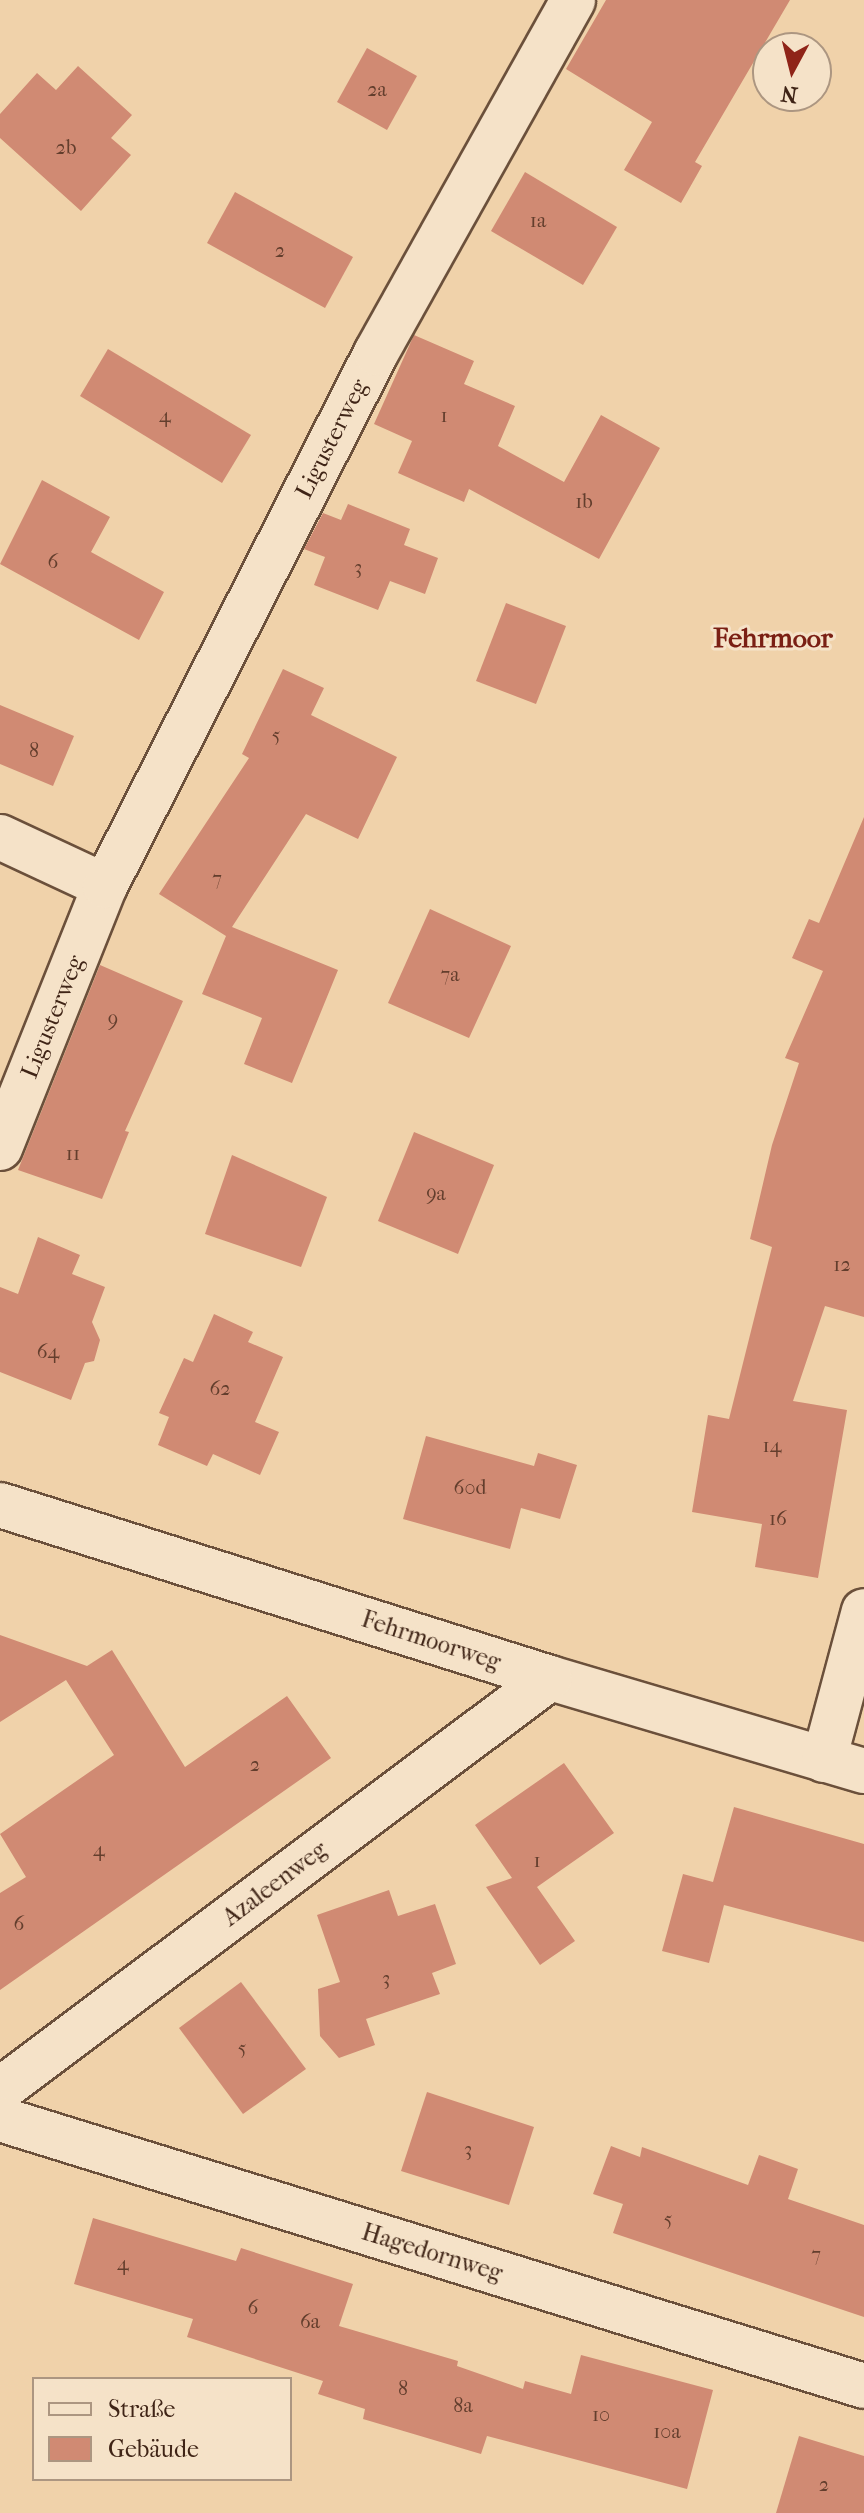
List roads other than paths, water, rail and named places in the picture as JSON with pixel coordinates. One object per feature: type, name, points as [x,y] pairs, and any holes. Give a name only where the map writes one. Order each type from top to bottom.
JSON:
[{"type":"street","name":"Ligusterweg","points":[[0,1148],[105,886],[376,353],[573,0]]},
{"type":"street","points":[[0,837],[105,886]]},
{"type":"street","name":"Fehrmoorweg","points":[[0,1505],[550,1678],[844,1765]]},
{"type":"street","points":[[844,1765],[864,1611]]},
{"type":"street","name":"Azaleenweg","points":[[0,2090],[550,1678]]},
{"type":"street","name":"Hagedornweg","points":[[0,2119],[864,2386]]},
{"type":"district","name":"Fehrmoor","points":[[773,638]]}]
